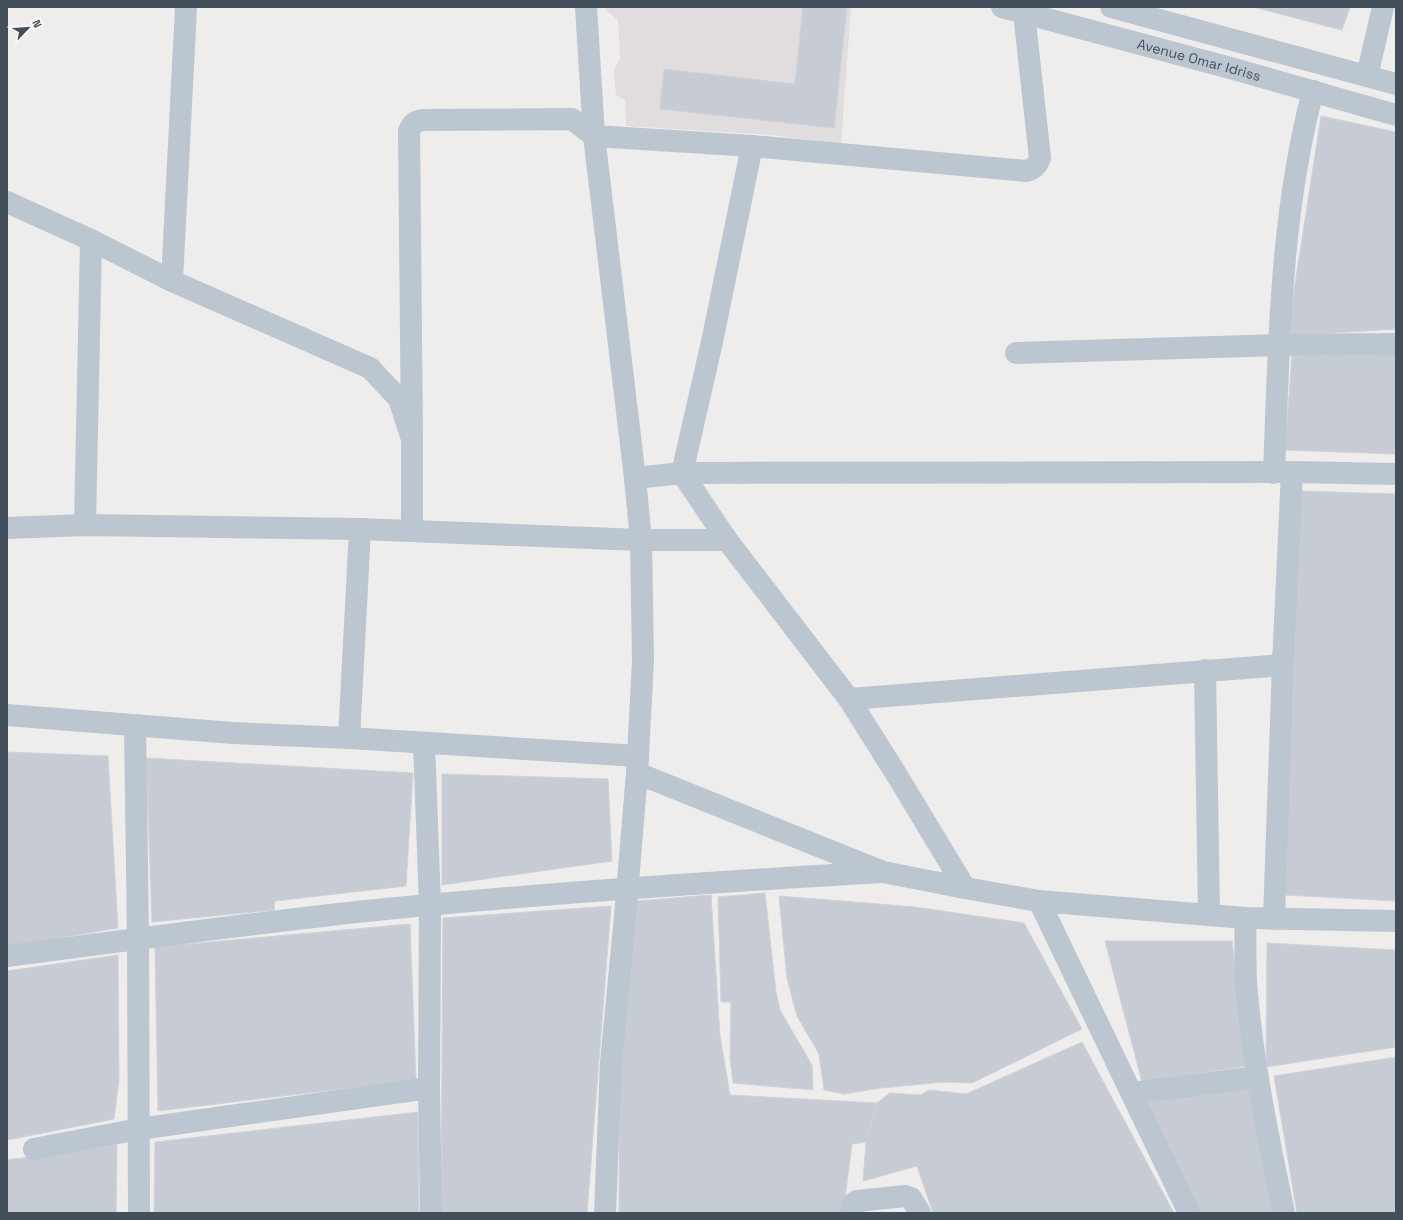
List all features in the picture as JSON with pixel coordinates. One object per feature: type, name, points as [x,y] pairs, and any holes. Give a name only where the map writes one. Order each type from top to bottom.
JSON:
[{"type":"street","points":[[172,281],[186,7]]},
{"type":"street","points":[[586,7],[594,136],[636,478],[641,540],[643,661],[637,764],[611,1062],[605,1213]]},
{"type":"street","name":"Avenue Omar Idriss","points":[[1002,7],[1234,69],[1396,115]]},
{"type":"street","points":[[1111,7],[1396,84]]},
{"type":"street","points":[[1367,76],[1383,7]]},
{"type":"street","points":[[412,530],[409,131],[416,121],[572,119],[594,136],[752,146],[1027,171],[1033,169],[1037,165],[1040,158],[1024,13]]},
{"type":"street","points":[[1274,919],[1283,664],[1283,472],[1279,345],[1287,233],[1304,122],[1313,91]]},
{"type":"street","points":[[752,146],[712,342],[682,473],[727,540],[849,699],[965,888]]},
{"type":"street","points":[[7,202],[91,240],[172,281],[370,368],[399,399],[412,439]]},
{"type":"street","points":[[85,525],[91,240]]},
{"type":"street","points":[[1016,353],[1279,345],[1396,344]]},
{"type":"street","points":[[636,478],[682,473],[1283,472],[1396,474]]},
{"type":"street","points":[[7,528],[85,525],[360,529],[641,540],[727,540]]},
{"type":"street","points":[[349,738],[360,529]]},
{"type":"street","points":[[849,699],[1283,664]]},
{"type":"street","points":[[1205,670],[1209,915]]},
{"type":"street","points":[[7,715],[233,733],[424,743],[637,764],[883,872],[1039,902],[1245,918],[1396,921]]},
{"type":"street","points":[[135,726],[138,939],[139,1213]]},
{"type":"street","points":[[424,743],[430,905],[429,1088],[431,1213]]},
{"type":"street","points":[[7,956],[375,910],[627,888],[883,872]]},
{"type":"street","points":[[1039,902],[1189,1213]]},
{"type":"street","points":[[1245,918],[1246,981],[1258,1077],[1284,1213]]},
{"type":"street","points":[[1132,1093],[1258,1077]]},
{"type":"street","points":[[34,1149],[139,1129],[429,1088]]},
{"type":"street","points":[[851,1213],[854,1204],[858,1201],[906,1196],[911,1198],[920,1213]]},
{"type":"shaded area","points":[[606,7],[851,7],[841,144],[771,135],[626,126],[625,100],[616,95],[614,70],[620,59],[618,20],[607,11]]},
{"type":"building","points":[[803,7],[847,7],[834,128],[660,109],[664,69],[795,84]]},
{"type":"building","points":[[1253,7],[1350,7],[1342,30]]},
{"type":"building","points":[[1321,116],[1396,132],[1396,329],[1287,336]]},
{"type":"building","points":[[1396,354],[1396,454],[1285,450],[1292,356]]},
{"type":"building","points":[[1301,491],[1396,494],[1396,901],[1285,895]]},
{"type":"building","points":[[7,752],[108,756],[118,928],[7,947]]},
{"type":"building","points":[[146,758],[413,773],[406,886],[275,901],[274,910],[152,922]]},
{"type":"building","points":[[442,774],[608,779],[612,861],[442,885]]},
{"type":"building","points":[[765,893],[776,992],[780,1010],[812,1065],[813,1090],[733,1083],[730,1058],[731,1002],[721,1002],[718,897]]},
{"type":"building","points":[[711,895],[720,1036],[730,1095],[877,1103],[866,1142],[852,1144],[843,1213],[619,1213],[620,1057],[636,901]]},
{"type":"building","points":[[779,896],[915,907],[1024,923],[1082,1029],[972,1083],[944,1082],[881,1088],[844,1094],[824,1090],[819,1054],[797,1016],[787,978]]},
{"type":"building","points":[[611,906],[587,1213],[441,1213],[443,918]]},
{"type":"building","points":[[410,924],[416,1080],[158,1111],[155,947]]},
{"type":"building","points":[[1105,941],[1232,941],[1247,1066],[1142,1082]]},
{"type":"building","points":[[1267,943],[1396,950],[1396,1047],[1266,1067]]},
{"type":"building","points":[[118,955],[119,1080],[114,1119],[7,1140],[7,971]]},
{"type":"building","points":[[1082,1042],[1174,1213],[933,1213],[917,1166],[863,1181],[866,1142],[877,1103],[890,1093],[921,1095],[929,1090],[966,1094]]},
{"type":"building","points":[[1396,1057],[1396,1213],[1297,1213],[1274,1076]]},
{"type":"building","points":[[1251,1083],[1276,1213],[1200,1213],[1145,1099]]},
{"type":"building","points":[[418,1112],[419,1213],[154,1213],[155,1142]]},
{"type":"building","points":[[117,1145],[116,1213],[7,1213],[7,1160]]}]
